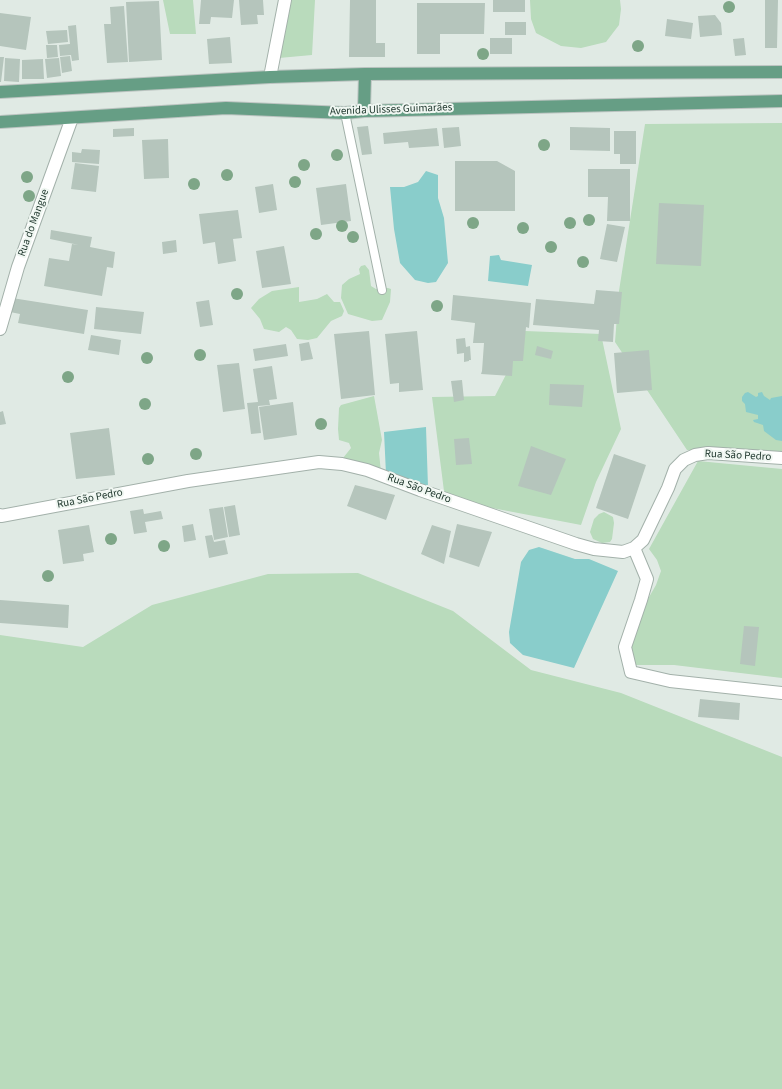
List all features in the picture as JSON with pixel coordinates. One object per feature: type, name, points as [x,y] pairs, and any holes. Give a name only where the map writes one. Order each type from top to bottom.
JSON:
[{"type":"main road","points":[[0,92],[270,77],[365,74],[782,72]]},
{"type":"main road","points":[[364,111],[365,74]]},
{"type":"main road","name":"Avenida Ulisses Guimarães","points":[[0,122],[226,108],[345,113],[364,111],[782,101]]},
{"type":"street","points":[[270,77],[285,0]]},
{"type":"street","name":"Rua do Mangue","points":[[0,329],[18,267],[72,118]]},
{"type":"street","name":"Rua São Pedro","points":[[0,515],[188,481],[319,462],[342,464],[367,470],[439,497],[594,549],[623,552],[634,548],[643,540],[675,469],[684,460],[695,455],[708,453],[782,458]]},
{"type":"street","points":[[634,548],[647,580],[625,647],[631,672],[670,681],[782,693]]},
{"type":"lane","points":[[345,113],[382,290]]},
{"type":"green space","points":[[163,0],[193,0],[196,34],[170,34]]},
{"type":"green space","points":[[289,0],[315,0],[312,55],[279,58]]},
{"type":"green space","points":[[530,0],[620,0],[621,9],[619,25],[606,42],[581,48],[561,46],[536,33],[531,19]]},
{"type":"green space","points":[[782,123],[782,453],[749,450],[687,450],[615,342],[619,291],[645,124]]},
{"type":"green space","points":[[365,265],[369,270],[371,286],[376,289],[391,289],[390,302],[382,320],[372,321],[348,314],[341,298],[342,285],[349,279],[360,274],[359,269],[361,266]]},
{"type":"green space","points":[[299,287],[299,302],[317,299],[327,294],[334,302],[340,302],[344,311],[342,316],[331,321],[317,338],[308,340],[297,339],[291,330],[286,327],[279,332],[264,329],[260,319],[251,308],[259,299],[272,291]]},
{"type":"green space","points":[[525,331],[601,334],[621,429],[596,482],[581,525],[445,499],[432,397],[495,396],[513,361]]},
{"type":"green space","points":[[374,396],[382,440],[379,453],[381,472],[345,462],[343,458],[351,448],[349,443],[339,440],[339,408],[341,405]]},
{"type":"green space","points":[[698,461],[782,469],[782,678],[674,665],[635,665],[622,644],[656,585],[661,571],[657,560],[649,549]]},
{"type":"green space","points":[[604,512],[613,517],[614,523],[612,539],[610,542],[602,543],[593,539],[590,532],[594,519],[599,514]]},
{"type":"green space","points":[[358,573],[453,611],[531,670],[621,693],[782,757],[782,1089],[0,1089],[0,635],[83,647],[152,605],[268,574]]},
{"type":"water","points":[[426,171],[438,175],[438,198],[444,218],[448,263],[436,282],[428,283],[415,280],[400,263],[394,229],[390,187],[404,187],[418,182]]},
{"type":"water","points":[[499,255],[501,260],[532,265],[528,286],[488,281],[490,256]]},
{"type":"water","points":[[748,392],[756,397],[758,396],[758,393],[762,392],[764,396],[770,400],[771,398],[782,396],[782,441],[776,440],[764,431],[763,425],[754,422],[753,420],[758,419],[758,415],[746,412],[742,397]]},
{"type":"water","points":[[426,427],[428,487],[386,474],[384,432]]},
{"type":"water","points":[[539,547],[575,559],[589,559],[618,571],[574,668],[523,655],[510,643],[509,632],[521,562],[529,550]]},
{"type":"building","points":[[201,0],[234,0],[232,18],[211,17],[210,24],[199,24]]},
{"type":"building","points":[[239,0],[263,0],[264,15],[257,15],[258,24],[241,25]]},
{"type":"building","points":[[350,0],[376,0],[376,43],[385,43],[385,57],[349,57]]},
{"type":"building","points":[[493,0],[525,0],[525,12],[493,12]]},
{"type":"building","points":[[765,0],[778,0],[777,48],[765,48]]},
{"type":"building","points":[[159,1],[162,60],[129,62],[126,2]]},
{"type":"building","points":[[417,3],[485,3],[484,34],[440,34],[440,54],[417,54]]},
{"type":"building","points":[[124,6],[128,62],[107,63],[104,24],[111,24],[110,7]]},
{"type":"building","points":[[0,13],[31,17],[26,50],[0,46]]},
{"type":"building","points":[[715,15],[721,23],[722,35],[700,37],[698,16]]},
{"type":"building","points":[[667,19],[693,23],[691,39],[665,36]]},
{"type":"building","points":[[505,22],[526,22],[526,35],[505,35]]},
{"type":"building","points":[[76,25],[79,60],[72,61],[71,55],[60,56],[59,45],[70,44],[68,26]]},
{"type":"building","points":[[67,30],[68,42],[48,44],[46,31]]},
{"type":"building","points":[[230,37],[232,63],[209,64],[207,39]]},
{"type":"building","points":[[490,38],[512,38],[512,54],[490,54]]},
{"type":"building","points":[[744,38],[746,55],[735,56],[733,39]]},
{"type":"building","points":[[46,45],[57,45],[58,57],[47,58]]},
{"type":"building","points":[[70,56],[72,71],[62,73],[60,57]]},
{"type":"building","points":[[0,57],[4,57],[1,82],[0,82]]},
{"type":"building","points":[[5,58],[20,59],[19,82],[4,81]]},
{"type":"building","points":[[59,58],[61,76],[47,78],[45,59]]},
{"type":"building","points":[[43,59],[44,79],[22,79],[22,60]]},
{"type":"building","points":[[368,126],[372,154],[362,155],[357,127]]},
{"type":"building","points":[[459,127],[461,146],[444,148],[442,128]]},
{"type":"building","points":[[570,127],[610,128],[610,151],[570,150]]},
{"type":"building","points":[[134,128],[134,136],[113,137],[113,129]]},
{"type":"building","points":[[437,128],[439,146],[409,148],[408,142],[384,144],[383,133]]},
{"type":"building","points":[[614,131],[636,131],[636,164],[620,164],[620,154],[614,154]]},
{"type":"building","points":[[168,139],[169,178],[144,179],[142,140]]},
{"type":"building","points":[[82,149],[100,150],[99,164],[72,162],[72,152],[81,153]]},
{"type":"building","points":[[455,161],[497,161],[515,171],[515,211],[455,211]]},
{"type":"building","points":[[75,163],[99,166],[96,192],[71,189]]},
{"type":"building","points":[[588,169],[630,169],[630,221],[607,221],[608,197],[588,197]]},
{"type":"building","points":[[273,184],[277,210],[259,213],[255,187]]},
{"type":"building","points":[[346,184],[351,221],[321,225],[316,188]]},
{"type":"building","points":[[659,203],[704,205],[701,266],[656,264]]},
{"type":"building","points":[[238,210],[242,238],[233,239],[236,261],[218,264],[215,242],[203,244],[199,214]]},
{"type":"building","points":[[607,224],[625,227],[617,262],[600,259]]},
{"type":"building","points":[[51,230],[92,237],[90,247],[115,252],[113,268],[107,267],[102,296],[44,286],[49,258],[69,261],[72,244],[79,245],[50,239]]},
{"type":"building","points":[[176,240],[177,252],[163,254],[162,242]]},
{"type":"building","points":[[284,246],[291,284],[262,288],[256,251]]},
{"type":"building","points":[[596,290],[622,292],[619,324],[614,324],[613,342],[598,341],[599,330],[533,325],[536,299],[594,304]]},
{"type":"building","points":[[453,295],[531,303],[529,328],[526,327],[523,361],[513,361],[512,376],[481,374],[484,343],[473,343],[475,323],[451,320]]},
{"type":"building","points":[[12,298],[88,310],[84,334],[18,323],[20,314],[10,312]]},
{"type":"building","points":[[209,300],[213,325],[200,327],[196,302]]},
{"type":"building","points":[[96,307],[144,312],[141,334],[94,329]]},
{"type":"building","points":[[369,331],[375,395],[341,399],[334,334]]},
{"type":"building","points":[[417,331],[423,390],[399,392],[399,383],[390,384],[385,334]]},
{"type":"building","points":[[91,335],[121,340],[119,355],[88,350]]},
{"type":"building","points":[[465,338],[466,347],[470,346],[471,360],[464,362],[464,353],[457,354],[456,339]]},
{"type":"building","points":[[309,342],[313,359],[301,361],[299,344]]},
{"type":"building","points":[[286,344],[288,356],[255,361],[253,349]]},
{"type":"building","points":[[537,346],[553,351],[551,359],[535,355]]},
{"type":"building","points":[[649,350],[652,390],[617,393],[614,353]]},
{"type":"building","points":[[239,363],[245,409],[223,412],[217,365]]},
{"type":"building","points":[[272,366],[277,399],[269,400],[270,405],[258,406],[261,433],[251,434],[247,403],[258,402],[253,369]]},
{"type":"building","points":[[462,380],[464,400],[454,402],[451,381]]},
{"type":"building","points":[[550,384],[584,385],[582,407],[549,405]]},
{"type":"building","points":[[293,402],[297,435],[264,440],[259,407]]},
{"type":"building","points":[[3,411],[6,424],[0,425],[0,412]]},
{"type":"building","points":[[109,428],[115,475],[76,479],[70,433]]},
{"type":"building","points":[[469,438],[472,464],[456,465],[454,439]]},
{"type":"building","points":[[531,446],[566,459],[551,495],[518,486]]},
{"type":"building","points":[[614,454],[646,465],[628,519],[596,508]]},
{"type":"building","points":[[355,485],[395,495],[386,520],[347,506]]},
{"type":"building","points":[[235,505],[240,535],[229,537],[224,507]]},
{"type":"building","points":[[223,507],[228,537],[214,540],[209,509]]},
{"type":"building","points":[[143,509],[144,514],[161,511],[163,519],[145,522],[147,532],[134,534],[130,511]]},
{"type":"building","points":[[193,524],[196,540],[184,542],[182,526]]},
{"type":"building","points":[[457,524],[492,532],[479,567],[449,557]]},
{"type":"building","points":[[89,525],[94,552],[83,554],[84,561],[63,564],[58,530]]},
{"type":"building","points":[[432,525],[451,531],[444,564],[421,554]]},
{"type":"building","points":[[212,535],[214,542],[225,540],[228,554],[209,558],[205,536]]},
{"type":"building","points":[[0,600],[69,605],[68,628],[0,623]]},
{"type":"building","points":[[744,626],[759,627],[755,666],[740,664]]},
{"type":"building","points":[[700,699],[740,703],[739,720],[698,717]]}]
